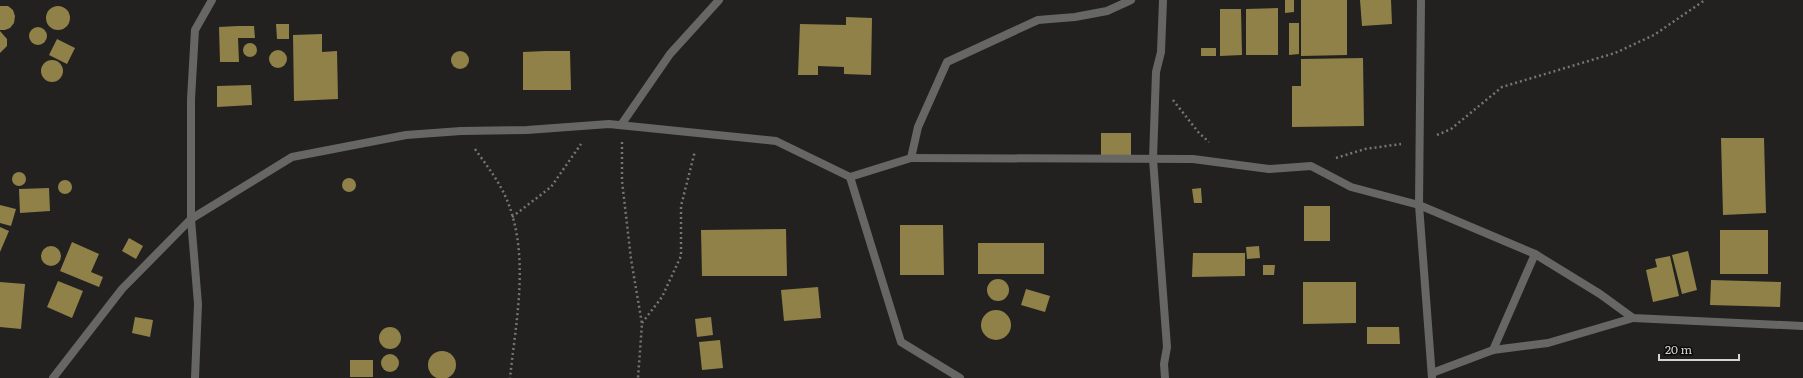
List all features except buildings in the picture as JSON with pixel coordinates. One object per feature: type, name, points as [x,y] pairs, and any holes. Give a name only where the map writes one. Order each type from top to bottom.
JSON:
[{"type":"street","points":[[195,378],[198,304],[191,219],[191,99],[194,30],[212,0]]},
{"type":"street","points":[[621,125],[670,54],[719,0]]},
{"type":"street","points":[[911,158],[918,127],[947,62],[1038,20],[1075,17],[1107,11],[1131,0]]},
{"type":"street","points":[[1163,0],[1161,52],[1156,72],[1153,159],[1167,347],[1164,364],[1165,378]]},
{"type":"street","points":[[1421,0],[1418,142],[1419,205],[1432,376],[1493,350],[1548,343],[1633,318],[1803,326]]},
{"type":"street","points":[[53,378],[122,289],[191,219],[292,157],[406,135],[461,131],[527,130],[621,125],[776,141],[850,177],[911,158],[1194,159],[1269,169],[1311,166],[1351,187],[1419,205],[1535,254],[1600,294],[1633,318]]},
{"type":"street","points":[[850,177],[901,342],[960,378]]},
{"type":"street","points":[[1493,350],[1535,254]]},
{"type":"path","points":[[1311,166],[1365,149],[1418,142],[1451,129],[1502,86],[1616,53],[1654,35],[1705,0]]},
{"type":"path","points":[[1156,72],[1179,109],[1210,144]]},
{"type":"path","points":[[621,125],[622,181],[631,259],[642,324],[638,378]]},
{"type":"path","points":[[512,216],[551,187],[594,126]]},
{"type":"path","points":[[461,131],[495,177],[507,201],[512,216],[518,245],[520,275],[510,378]]},
{"type":"path","points":[[642,324],[662,297],[681,256],[681,206],[699,133]]}]
